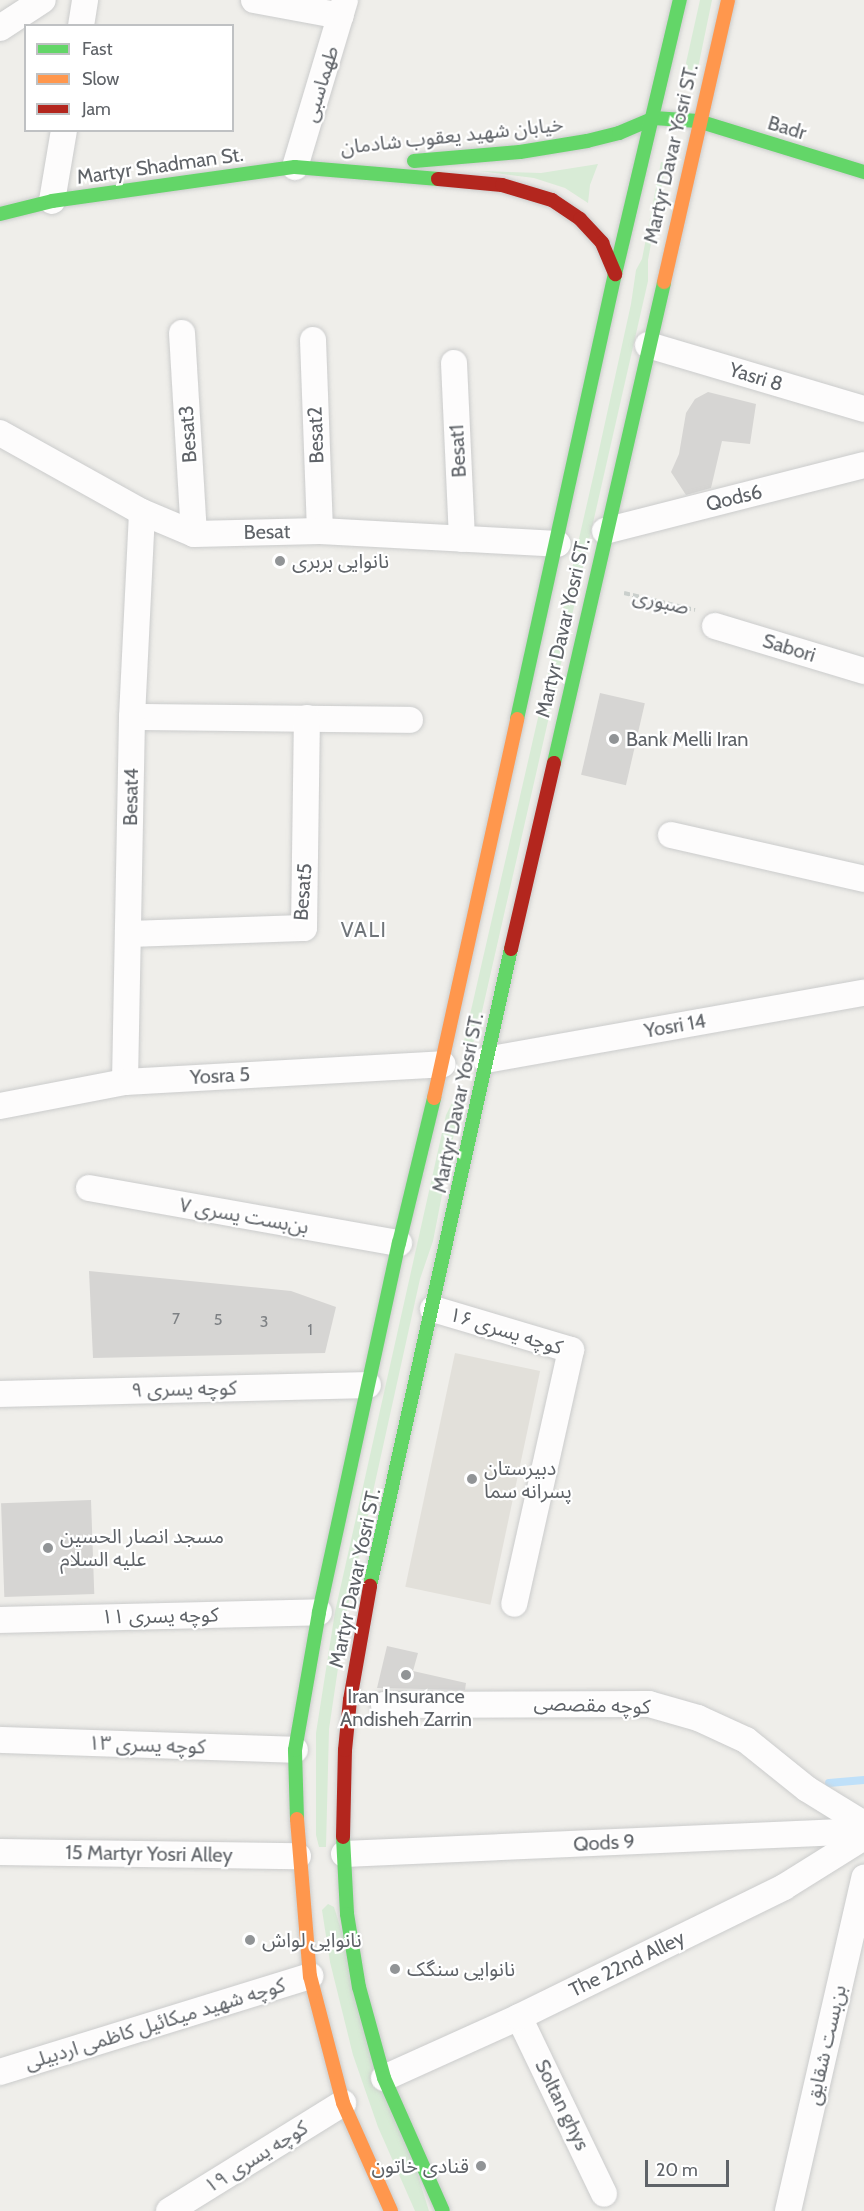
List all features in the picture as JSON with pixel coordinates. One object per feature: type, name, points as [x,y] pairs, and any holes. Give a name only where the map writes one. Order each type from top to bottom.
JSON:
[{"type":"main road","name":"Martyr Davar Yosri ST.","points":[[392,2211],[343,2103],[310,1976],[304,1855],[295,1750],[320,1612],[399,1243],[448,1063],[615,274],[654,118],[680,0]]},
{"type":"main road","name":"Martyr Davar Yosri ST.","points":[[443,2211],[384,2078],[359,1987],[338,1854],[345,1750],[365,1610],[433,1309],[481,1060],[728,0]]},
{"type":"main road","name":"Badr","points":[[654,118],[698,121],[864,172]]},
{"type":"main road","name":"خیابان شهید یعقوب شادمان","points":[[326,168],[520,152],[619,133],[654,118]]},
{"type":"main road","name":"Martyr Shadman St.","points":[[0,214],[52,201],[295,167],[326,168]]},
{"type":"main road","name":"خیابان شهید یعقوب شادمان","points":[[326,168],[502,184],[552,200],[580,219],[602,243],[615,274]]},
{"type":"street","points":[[0,28],[43,0]]},
{"type":"street","points":[[81,24],[85,0]]},
{"type":"street","points":[[255,0],[343,8]]},
{"type":"street","name":"طهماسبی","points":[[295,167],[343,8]]},
{"type":"street","points":[[52,201],[64,132]]},
{"type":"street","name":"Besat3","points":[[182,333],[194,534]]},
{"type":"street","name":"Besat2","points":[[313,340],[320,531]]},
{"type":"street","name":"Yasri 8","points":[[648,345],[864,409]]},
{"type":"street","name":"Besat1","points":[[454,363],[462,539]]},
{"type":"street","name":"Besat","points":[[0,433],[142,512],[194,534],[320,531],[558,544]]},
{"type":"street","name":"Qods6","points":[[605,531],[864,465]]},
{"type":"street","name":"Besat4","points":[[125,1082],[132,717],[142,512]]},
{"type":"street","name":"Sabori","points":[[715,626],[864,670]]},
{"type":"street","points":[[132,717],[410,720]]},
{"type":"street","name":"Besat5","points":[[128,934],[304,928],[307,718]]},
{"type":"street","points":[[671,835],[864,879]]},
{"type":"street","name":"Yosri 14","points":[[481,1060],[864,993]]},
{"type":"street","name":"Yosra 5","points":[[0,1106],[125,1082],[448,1063]]},
{"type":"street","name":"بن‌بست یسری ۷","points":[[89,1188],[399,1243]]},
{"type":"street","name":"کوچه یسری ۱۶","points":[[433,1309],[571,1350],[514,1604]]},
{"type":"street","name":"کوچه یسری ۹","points":[[0,1394],[368,1385]]},
{"type":"street","name":"کوچه یسری ۱۱","points":[[0,1620],[320,1612]]},
{"type":"street","name":"کوچه مقصصی","points":[[384,1705],[650,1704],[698,1718],[746,1740],[807,1789],[864,1824]]},
{"type":"street","name":"کوچه یسری ۱۳","points":[[0,1740],[295,1750]]},
{"type":"street","name":"Qods 9","points":[[338,1854],[864,1831]]},
{"type":"street","name":"The 22nd Alley","points":[[384,2078],[519,2017],[784,1887],[864,1837]]},
{"type":"street","name":"15 Martyr Yosri Alley","points":[[0,1852],[304,1855]]},
{"type":"street","name":"بن‌بست شقایق","points":[[788,2211],[864,1878]]},
{"type":"street","name":"کوچه شهید میکائیل کاظمی اردبیلی","points":[[0,2072],[310,1976]]},
{"type":"street","name":"Soltan ghys","points":[[519,2017],[604,2194]]},
{"type":"street","name":"کوچه یسری ۱۹","points":[[169,2211],[343,2103]]},
{"type":"path","name":"صبوری","points":[[593,586],[717,615],[715,626]]},
{"type":"shaded area","name":"دبیرستان پسرانه سما","points":[[455,1353],[540,1371],[490,1605],[405,1587]]},
{"type":"green space","points":[[700,0],[712,0],[698,68],[690,73],[686,63]]},
{"type":"green space","points":[[661,162],[666,163],[648,260],[648,281],[476,1038],[468,1050],[464,1041],[594,473],[631,304],[636,270],[642,259]]},
{"type":"green space","points":[[598,164],[590,185],[588,203],[565,188],[534,178],[480,171],[541,173]]},
{"type":"green space","points":[[452,1103],[457,1103],[458,1113],[433,1241],[420,1279],[346,1614],[329,1729],[326,1847],[319,1847],[316,1835],[316,1733],[335,1612],[446,1115]]},
{"type":"green space","points":[[328,1904],[334,1907],[429,2211],[415,2211],[378,2127],[353,2055],[330,1962],[322,1910]]},
{"type":"building","points":[[708,392],[756,404],[750,444],[722,441],[711,488],[686,495],[671,472],[679,454],[686,413],[695,399]]},
{"type":"building","name":"Bank Melli Iran","points":[[600,693],[645,703],[626,785],[581,775]]},
{"type":"building","points":[[89,1271],[291,1291],[336,1307],[325,1353],[93,1358]]},
{"type":"building","name":"مسجد انصار الحسین علیه السلام","points":[[91,1500],[94,1594],[4,1597],[1,1503]]},
{"type":"building","name":"Iran Insurance Andisheh Zarrin","points":[[387,1646],[418,1653],[413,1671],[466,1683],[465,1690],[377,1688]]},
{"type":"waterway","points":[[829,1783],[864,1780]]},
{"type":"traffic: fast","points":[[517,719],[615,274],[680,0]]},
{"type":"traffic: fast","points":[[414,161],[520,152],[587,141],[619,133],[654,118],[698,121],[864,172]]},
{"type":"traffic: fast","points":[[0,214],[52,201],[295,167],[438,179]]},
{"type":"traffic: fast","points":[[554,763],[664,282]]},
{"type":"traffic: fast","points":[[370,1586],[511,949]]},
{"type":"traffic: fast","points":[[297,1819],[295,1750],[319,1612],[399,1243],[434,1098]]},
{"type":"traffic: fast","points":[[343,1837],[347,1914],[359,1987],[384,2078],[443,2211]]},
{"type":"traffic: slow","points":[[664,282],[728,0]]},
{"type":"traffic: slow","points":[[434,1098],[517,719]]},
{"type":"traffic: slow","points":[[297,1819],[310,1976],[343,2103],[391,2211]]},
{"type":"traffic: jam","points":[[438,179],[502,185],[552,200],[580,219],[602,243],[615,274]]},
{"type":"traffic: jam","points":[[511,949],[554,763]]},
{"type":"traffic: jam","points":[[343,1837],[345,1750],[350,1700],[370,1586]]},
{"type":"place","name":"نانوایی بربری","points":[[280,561]]},
{"type":"place","name":"Bank Melli Iran","points":[[614,739]]},
{"type":"place","name":"دبیرستان پسرانه سما","points":[[472,1479]]},
{"type":"place","name":"مسجد انصار الحسین علیه السلام","points":[[48,1548]]},
{"type":"place","name":"Iran Insurance Andisheh Zarrin","points":[[406,1675]]},
{"type":"place","name":"نانوایی لواش","points":[[250,1940]]},
{"type":"place","name":"نانوایی سنگک","points":[[395,1969]]},
{"type":"place","name":"قنادی خاتون","points":[[481,2166]]},
{"type":"district","name":"VALI","points":[[364,930]]}]
